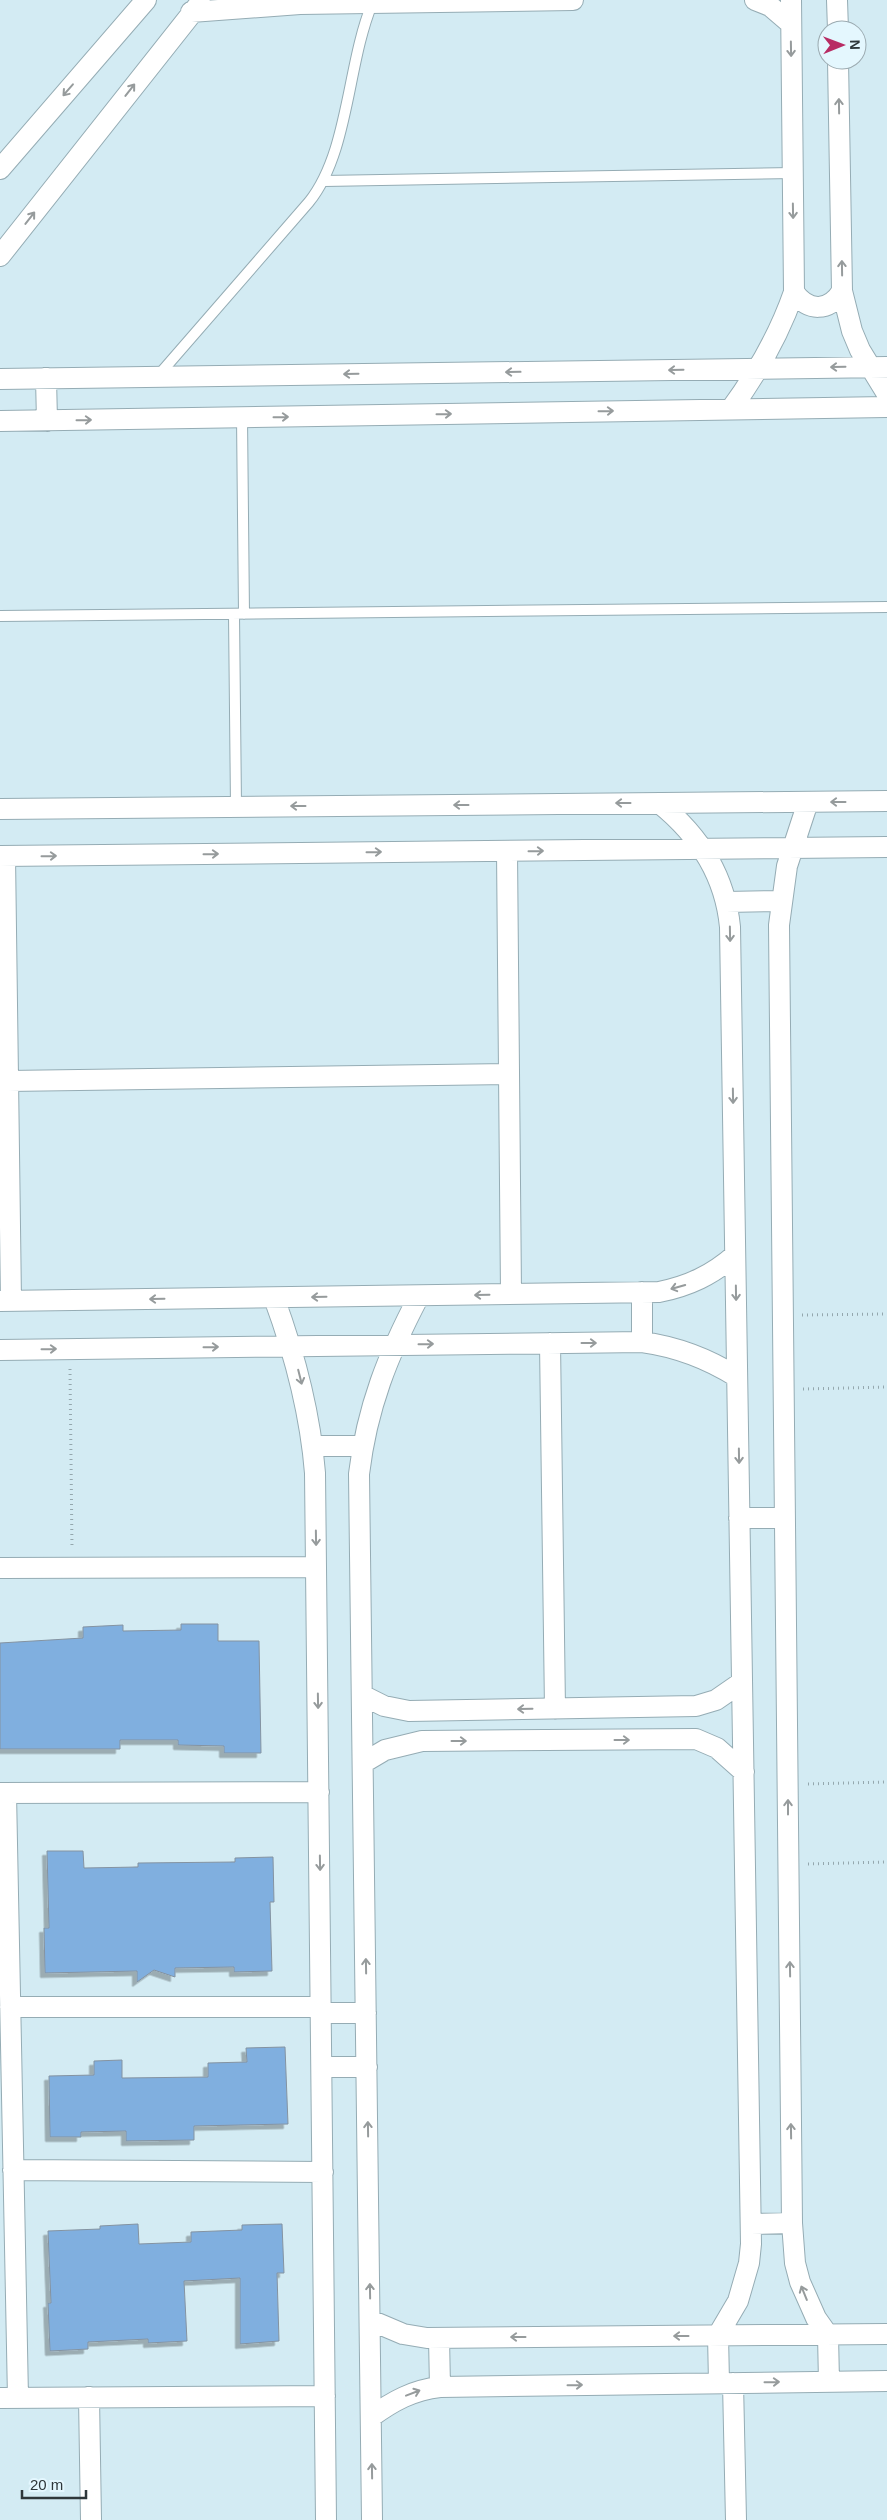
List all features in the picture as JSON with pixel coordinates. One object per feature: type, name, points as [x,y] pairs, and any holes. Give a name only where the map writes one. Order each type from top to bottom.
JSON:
[{"type":"street","points":[[0,169],[146,0]]},
{"type":"street","points":[[0,256],[197,6],[573,0]]},
{"type":"street","points":[[755,0],[770,6],[791,24]]},
{"type":"street","points":[[731,409],[760,368],[779,331],[794,292],[790,0]]},
{"type":"street","points":[[837,0],[838,20]]},
{"type":"street","points":[[838,70],[842,291],[852,331],[878,367],[887,394]]},
{"type":"street","points":[[794,292],[800,301],[808,306],[818,308],[833,303],[842,291]]},
{"type":"street","points":[[3,375],[46,378],[157,377],[878,367]]},
{"type":"street","points":[[46,378],[47,421]]},
{"type":"street","points":[[0,421],[887,407]]},
{"type":"street","points":[[0,809],[887,801]]},
{"type":"street","points":[[808,802],[791,848],[781,901],[792,2223],[794,2250],[800,2282],[816,2318],[828,2335],[829,2382]]},
{"type":"street","points":[[659,803],[690,832],[713,866],[726,902],[730,927],[751,2224],[749,2264],[745,2283],[738,2301],[718,2336],[726,2383],[736,2520]]},
{"type":"street","points":[[735,1255],[708,1276],[692,1283],[668,1290],[642,1292],[6,1301],[8,1080],[2,856],[887,847]]},
{"type":"street","points":[[507,851],[511,1294]]},
{"type":"street","points":[[726,902],[781,901]]},
{"type":"street","points":[[8,1080],[509,1074]]},
{"type":"street","points":[[642,1292],[642,1342]]},
{"type":"street","points":[[372,2520],[359,1474],[362,1446],[375,1394],[394,1345],[419,1296]]},
{"type":"street","points":[[274,1298],[292,1346],[305,1396],[313,1446],[319,1792],[326,2520]]},
{"type":"street","points":[[0,1350],[642,1342],[683,1350],[702,1357],[737,1377]]},
{"type":"street","points":[[550,1343],[555,1709]]},
{"type":"street","points":[[313,1446],[362,1446]]},
{"type":"street","points":[[740,1518],[785,1518]]},
{"type":"street","points":[[0,1568],[316,1567]]},
{"type":"street","points":[[362,1695],[384,1706],[421,1711],[696,1706],[716,1700],[742,1682]]},
{"type":"street","points":[[696,1706],[696,1739]]},
{"type":"street","points":[[421,1711],[422,1741]]},
{"type":"street","points":[[363,1762],[391,1748],[422,1741],[696,1739],[717,1748],[744,1772]]},
{"type":"street","points":[[319,1792],[3,1793],[10,2007],[6,2086],[13,2170],[9,2398],[325,2396]]},
{"type":"street","points":[[10,2007],[321,2010],[366,2013]]},
{"type":"street","points":[[322,2067],[367,2067]]},
{"type":"street","points":[[13,2170],[323,2172]]},
{"type":"street","points":[[751,2224],[792,2223]]},
{"type":"street","points":[[370,2320],[403,2334],[439,2338],[887,2334]]},
{"type":"street","points":[[439,2338],[440,2387]]},
{"type":"street","points":[[371,2417],[407,2395],[423,2389],[440,2387],[887,2381]]},
{"type":"street","points":[[89,2397],[91,2520]]},
{"type":"lane","points":[[157,377],[309,202],[324,181],[335,149],[361,33],[373,2]]},
{"type":"lane","points":[[324,181],[793,173]]},
{"type":"lane","points":[[236,806],[242,417]]},
{"type":"lane","points":[[0,616],[887,607]]},
{"type":"path","points":[[784,1315],[887,1314]]},
{"type":"path","points":[[70,1349],[72,1568]]},
{"type":"path","points":[[784,1389],[887,1387]]},
{"type":"path","points":[[788,1784],[887,1782]]},
{"type":"path","points":[[789,1864],[887,1862]]},
{"type":"building","points":[[181,1624],[218,1624],[218,1641],[259,1641],[261,1753],[224,1753],[224,1746],[178,1745],[178,1740],[120,1740],[120,1749],[0,1749],[0,1643],[83,1638],[83,1627],[123,1625],[123,1631],[181,1630]]},
{"type":"building","points":[[47,1851],[83,1851],[84,1868],[138,1867],[138,1863],[235,1862],[235,1858],[273,1857],[274,1902],[270,1902],[272,1971],[234,1972],[234,1967],[175,1968],[175,1977],[154,1970],[137,1982],[137,1971],[45,1973],[44,1928],[49,1928]]},
{"type":"building","points":[[285,2047],[288,2124],[194,2126],[194,2140],[126,2141],[126,2131],[81,2132],[81,2137],[50,2137],[49,2076],[94,2075],[94,2061],[122,2060],[122,2078],[208,2077],[208,2063],[247,2062],[246,2048]]},
{"type":"building","points":[[138,2224],[139,2244],[191,2242],[191,2232],[242,2230],[242,2225],[282,2224],[284,2273],[277,2273],[279,2341],[240,2344],[240,2278],[184,2281],[187,2341],[148,2343],[148,2339],[88,2342],[88,2349],[50,2351],[48,2303],[51,2303],[48,2231],[100,2229],[100,2226]]}]
